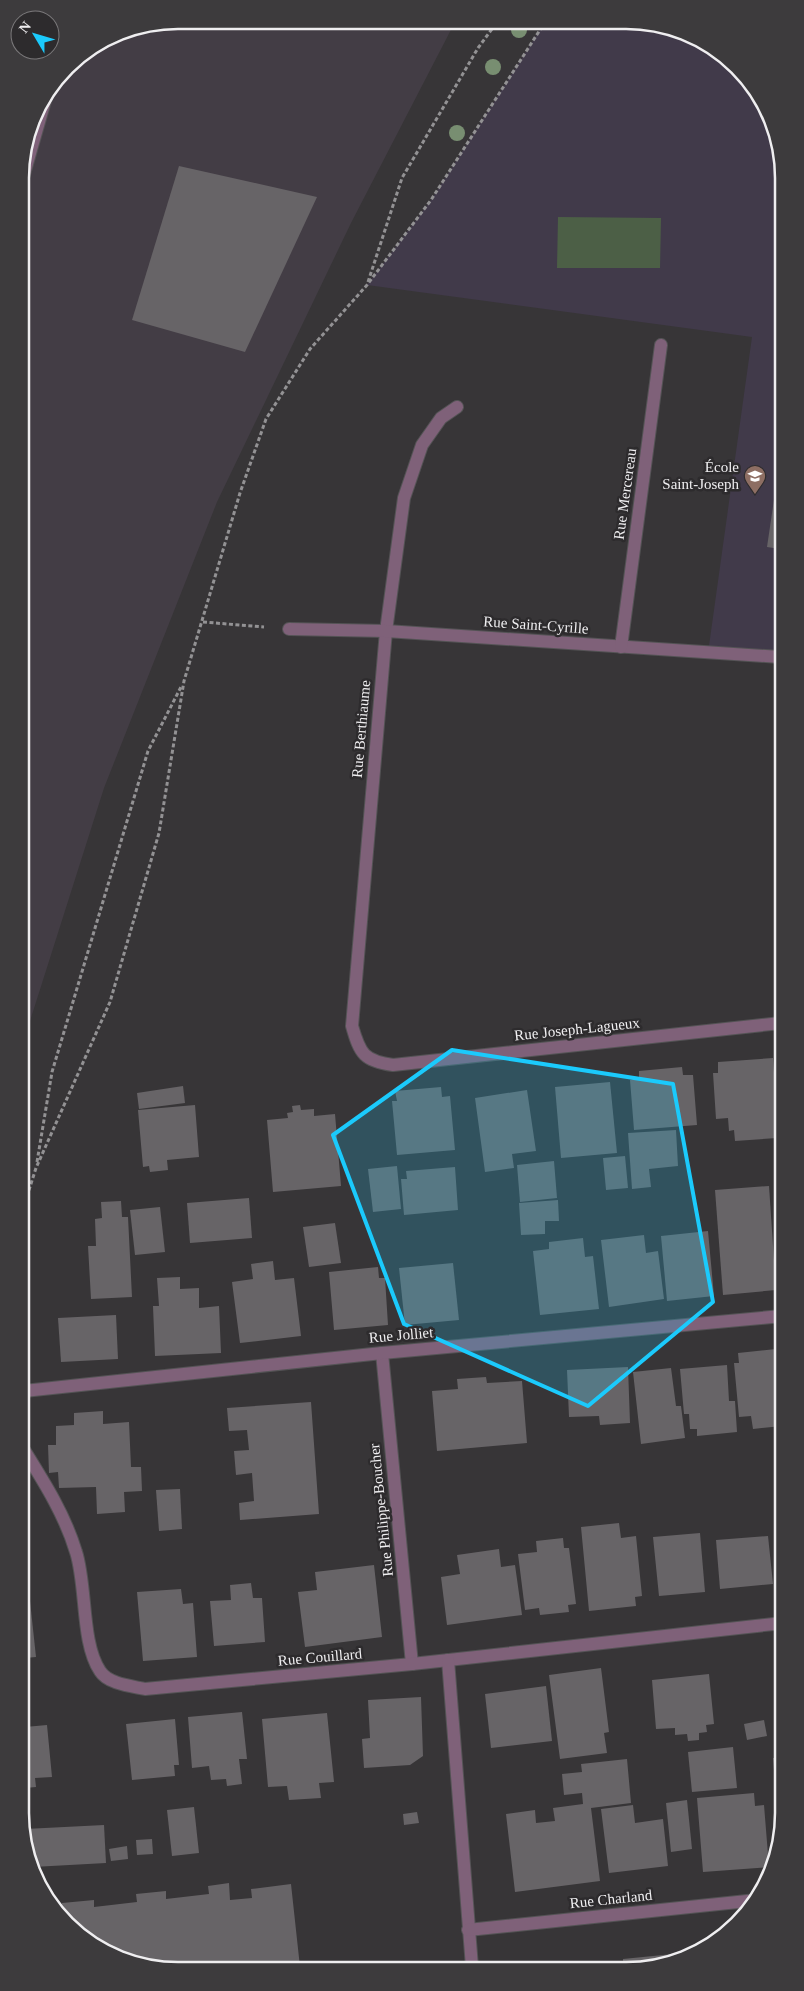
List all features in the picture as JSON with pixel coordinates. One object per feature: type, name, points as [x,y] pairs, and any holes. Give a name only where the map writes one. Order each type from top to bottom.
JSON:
[{"type":"street","points":[[33,145],[40,122]]},
{"type":"street","name":"Rue Mercereau","points":[[621,647],[661,345]]},
{"type":"street","name":"Rue Berthiaume","points":[[376,1063],[364,1055],[356,1041],[352,1026],[386,631],[404,498],[422,444],[441,418],[457,407]]},
{"type":"street","name":"Rue Saint-Cyrille","points":[[289,629],[386,631],[775,657]]},
{"type":"street","name":"Rue Joseph-Lagueux","points":[[376,1063],[393,1065],[775,1024]]},
{"type":"street","name":"Rue Jolliet","points":[[29,1390],[382,1353],[775,1317]]},
{"type":"street","name":"Rue Philippe-Boucher","points":[[382,1353],[412,1664]]},
{"type":"street","name":"Rue Couillard","points":[[29,1458],[57,1504],[76,1552],[91,1653],[101,1673],[118,1683],[145,1689],[412,1664],[775,1624]]},
{"type":"street","points":[[448,1660],[472,1962]]},
{"type":"street","name":"Rue Charland","points":[[468,1930],[746,1901]]},
{"type":"path","points":[[367,285],[402,178],[478,48],[492,29]]},
{"type":"path","points":[[29,1190],[36,1168],[110,1002],[159,833],[184,681],[240,494],[266,419],[310,349],[367,285],[431,200],[541,29]]},
{"type":"path","points":[[203,622],[289,629]]},
{"type":"path","points":[[36,1168],[52,1072],[148,751],[184,681]]},
{"type":"highlighted area","points":[[452,1050],[673,1084],[713,1302],[588,1406],[404,1324],[333,1135]]},
{"type":"shaded area","points":[[178,29],[451,29],[351,223],[217,502],[104,788],[29,1024],[29,168],[34,139],[44,112],[60,87],[80,66],[112,44],[139,34]]},
{"type":"shaded area","name":"École Saint-Joseph","points":[[541,29],[636,29],[674,37],[692,44],[709,54],[724,66],[744,87],[764,121],[774,159],[775,657],[708,653],[752,337],[367,285],[431,200]]},
{"type":"green space","points":[[558,217],[661,218],[660,268],[557,268]]},
{"type":"building","points":[[179,166],[317,197],[245,352],[132,320]]},
{"type":"building","points":[[775,493],[775,548],[767,547]]},
{"type":"building","points":[[773,1058],[775,1138],[735,1141],[734,1130],[729,1131],[728,1118],[716,1119],[713,1073],[718,1073],[718,1062]]},
{"type":"building","points":[[682,1067],[683,1075],[693,1075],[697,1125],[634,1130],[630,1080],[639,1079],[639,1071]]},
{"type":"building","points":[[610,1082],[617,1153],[561,1158],[555,1087]]},
{"type":"building","points":[[183,1086],[185,1103],[139,1109],[137,1093]]},
{"type":"building","points":[[441,1087],[442,1097],[450,1096],[455,1150],[397,1155],[392,1101],[397,1101],[395,1091]]},
{"type":"building","points":[[527,1090],[536,1151],[512,1154],[514,1168],[485,1172],[475,1098]]},
{"type":"building","points":[[195,1105],[199,1157],[167,1160],[168,1170],[150,1172],[149,1166],[143,1167],[138,1110]]},
{"type":"building","points":[[300,1105],[301,1110],[314,1109],[314,1116],[335,1114],[341,1186],[273,1192],[267,1120],[288,1118],[287,1113],[293,1112],[292,1106]]},
{"type":"building","points":[[676,1130],[678,1166],[649,1169],[651,1187],[632,1189],[628,1133]]},
{"type":"building","points":[[625,1156],[628,1188],[606,1190],[603,1158]]},
{"type":"building","points":[[554,1161],[557,1198],[520,1202],[517,1165]]},
{"type":"building","points":[[397,1166],[401,1209],[373,1212],[368,1169]]},
{"type":"building","points":[[455,1167],[458,1210],[404,1215],[401,1179],[407,1179],[406,1171]]},
{"type":"building","points":[[769,1186],[775,1290],[723,1295],[715,1190]]},
{"type":"building","points":[[249,1198],[252,1238],[190,1243],[187,1203]]},
{"type":"building","points":[[558,1200],[559,1221],[545,1221],[545,1234],[521,1235],[519,1203]]},
{"type":"building","points":[[121,1201],[122,1217],[128,1217],[132,1297],[91,1299],[88,1246],[96,1246],[95,1219],[102,1218],[101,1202]]},
{"type":"building","points":[[160,1207],[165,1252],[135,1255],[130,1210]]},
{"type":"building","points":[[335,1223],[341,1263],[309,1267],[303,1227]]},
{"type":"building","points":[[708,1231],[714,1296],[667,1301],[661,1236]]},
{"type":"building","points":[[644,1235],[646,1253],[658,1251],[664,1299],[609,1307],[601,1240]]},
{"type":"building","points":[[583,1238],[585,1257],[593,1256],[599,1309],[540,1315],[533,1251],[549,1249],[549,1242]]},
{"type":"building","points":[[273,1261],[275,1280],[294,1278],[301,1336],[240,1343],[232,1282],[253,1279],[251,1264]]},
{"type":"building","points":[[453,1263],[459,1320],[405,1325],[399,1268]]},
{"type":"building","points":[[378,1267],[379,1278],[385,1278],[388,1325],[334,1330],[329,1272]]},
{"type":"building","points":[[180,1277],[180,1289],[199,1288],[199,1308],[219,1306],[221,1353],[155,1356],[153,1306],[159,1306],[157,1278]]},
{"type":"building","points":[[116,1315],[118,1359],[61,1362],[58,1318]]},
{"type":"building","points":[[775,1349],[775,1427],[753,1429],[751,1416],[739,1417],[734,1363],[739,1363],[738,1353]]},
{"type":"building","points":[[727,1365],[729,1401],[735,1401],[737,1432],[697,1436],[697,1429],[690,1429],[689,1414],[684,1414],[680,1369]]},
{"type":"building","points":[[628,1367],[630,1423],[600,1425],[599,1416],[569,1417],[567,1370]]},
{"type":"building","points":[[671,1368],[676,1406],[681,1406],[685,1438],[641,1444],[633,1372]]},
{"type":"building","points":[[486,1377],[487,1383],[522,1381],[527,1443],[437,1451],[432,1391],[458,1389],[457,1379]]},
{"type":"building","points":[[311,1402],[319,1514],[240,1520],[239,1503],[254,1501],[252,1473],[236,1475],[234,1451],[249,1450],[247,1430],[229,1431],[227,1408]]},
{"type":"building","points":[[103,1411],[103,1424],[129,1422],[131,1467],[141,1467],[142,1491],[124,1492],[125,1512],[97,1514],[96,1487],[59,1488],[58,1472],[49,1473],[48,1445],[56,1445],[56,1426],[74,1425],[74,1413]]},
{"type":"building","points":[[180,1489],[182,1529],[159,1531],[156,1490]]},
{"type":"building","points":[[619,1523],[621,1538],[636,1536],[642,1596],[635,1597],[636,1606],[589,1611],[581,1527]]},
{"type":"building","points":[[700,1533],[705,1592],[659,1596],[653,1537]]},
{"type":"building","points":[[768,1536],[773,1584],[720,1589],[716,1540]]},
{"type":"building","points":[[563,1538],[564,1548],[569,1548],[576,1604],[568,1605],[569,1612],[540,1615],[539,1608],[525,1610],[518,1554],[537,1552],[536,1541]]},
{"type":"building","points":[[499,1549],[501,1567],[515,1565],[522,1615],[447,1625],[441,1577],[460,1574],[457,1555]]},
{"type":"building","points":[[374,1565],[382,1637],[305,1647],[298,1592],[317,1590],[315,1572]]},
{"type":"building","points":[[251,1583],[253,1598],[262,1598],[265,1642],[214,1646],[210,1601],[231,1600],[230,1585]]},
{"type":"building","points":[[181,1589],[183,1604],[193,1603],[197,1657],[143,1661],[137,1592]]},
{"type":"building","points":[[29,1601],[30,1601],[36,1657],[29,1658]]},
{"type":"building","points":[[601,1668],[609,1732],[604,1733],[607,1753],[560,1759],[549,1675]]},
{"type":"building","points":[[709,1674],[714,1724],[706,1725],[707,1732],[699,1733],[699,1740],[688,1741],[687,1734],[675,1735],[675,1728],[656,1729],[652,1680]]},
{"type":"building","points":[[546,1686],[552,1741],[491,1748],[485,1694]]},
{"type":"building","points":[[421,1697],[423,1756],[410,1765],[364,1768],[362,1739],[370,1738],[368,1700]]},
{"type":"building","points":[[242,1712],[247,1759],[239,1759],[242,1784],[227,1786],[226,1779],[211,1780],[209,1766],[192,1768],[188,1717]]},
{"type":"building","points":[[327,1713],[334,1782],[319,1783],[321,1798],[289,1800],[287,1786],[268,1787],[262,1719]]},
{"type":"building","points":[[175,1719],[179,1765],[174,1765],[175,1776],[132,1780],[126,1724]]},
{"type":"building","points":[[764,1720],[767,1736],[747,1740],[744,1724]]},
{"type":"building","points":[[47,1725],[52,1777],[35,1778],[36,1787],[29,1788],[29,1727]]},
{"type":"building","points":[[733,1747],[737,1788],[692,1792],[688,1752]]},
{"type":"building","points":[[773,1758],[775,1758],[775,1782]]},
{"type":"building","points":[[627,1759],[631,1803],[591,1808],[600,1881],[515,1892],[506,1814],[535,1810],[536,1823],[555,1821],[553,1808],[583,1804],[582,1793],[564,1795],[562,1774],[582,1772],[581,1764]]},
{"type":"building","points":[[754,1793],[755,1806],[764,1805],[768,1857],[765,1867],[703,1872],[697,1798]]},
{"type":"building","points":[[687,1800],[692,1849],[671,1852],[666,1803]]},
{"type":"building","points":[[633,1805],[635,1823],[663,1819],[668,1866],[609,1873],[601,1809]]},
{"type":"building","points":[[194,1807],[199,1853],[172,1856],[167,1810]]},
{"type":"building","points":[[417,1812],[419,1823],[404,1825],[403,1814]]},
{"type":"building","points":[[104,1825],[106,1863],[39,1867],[30,1829]]},
{"type":"building","points":[[152,1839],[153,1854],[137,1855],[136,1840]]},
{"type":"building","points":[[127,1846],[128,1859],[111,1861],[109,1849]]},
{"type":"building","points":[[229,1883],[230,1900],[252,1898],[251,1889],[291,1884],[299,1962],[178,1962],[139,1957],[103,1942],[72,1919],[62,1906],[62,1903],[94,1900],[94,1907],[137,1902],[136,1894],[166,1891],[166,1899],[209,1894],[208,1886]]},
{"type":"building","points":[[673,1954],[645,1961],[623,1962],[623,1959]]},
{"type":"place","name":"École Saint-Joseph","points":[[755,495]]}]
